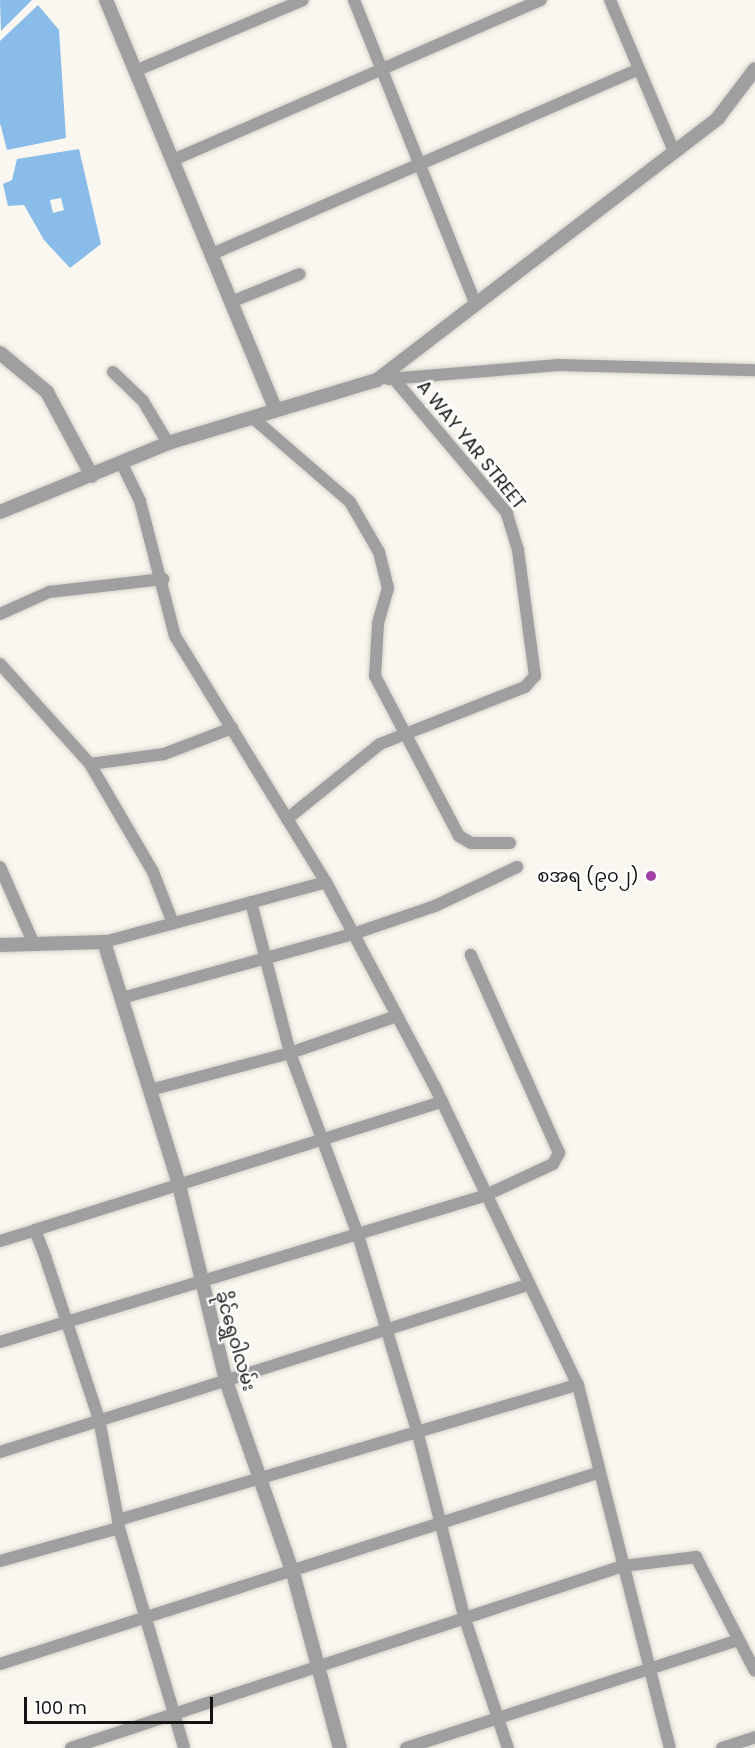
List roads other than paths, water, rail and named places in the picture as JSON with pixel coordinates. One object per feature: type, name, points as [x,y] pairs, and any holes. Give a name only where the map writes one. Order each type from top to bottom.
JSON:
[{"type":"street","points":[[106,0],[274,408]]},
{"type":"street","points":[[135,70],[303,0]]},
{"type":"street","points":[[354,0],[475,303]]},
{"type":"street","points":[[172,160],[541,0]]},
{"type":"street","points":[[610,0],[673,149]]},
{"type":"street","points":[[212,254],[639,69]]},
{"type":"street","points":[[377,380],[673,149],[718,118],[755,69]]},
{"type":"street","points":[[231,302],[300,274]]},
{"type":"street","points":[[0,353],[47,392],[92,476]]},
{"type":"street","points":[[0,512],[168,443],[253,418],[274,408],[377,380],[558,365],[755,370]]},
{"type":"street","points":[[113,372],[143,401],[168,443]]},
{"type":"street","name":"A WAY YAR STREET","points":[[287,819],[380,744],[525,687],[535,676],[518,549],[507,513],[394,379]]},
{"type":"street","points":[[253,418],[351,502],[379,552],[388,588],[378,624],[375,676],[403,736],[459,836],[471,843],[510,843]]},
{"type":"street","points":[[120,462],[140,501],[163,579],[175,636],[326,882],[354,934],[442,1102],[484,1196],[578,1385],[597,1473],[651,1669],[670,1748]]},
{"type":"street","points":[[0,614],[49,592],[163,579]]},
{"type":"street","points":[[0,664],[90,764],[153,872],[173,923]]},
{"type":"street","points":[[90,764],[188,748],[232,728]]},
{"type":"street","points":[[0,867],[34,944]]},
{"type":"street","points":[[122,998],[267,961],[354,934],[435,906],[517,867]]},
{"type":"street","points":[[0,945],[104,942],[326,882]]},
{"type":"street","points":[[251,902],[290,1053],[326,1138],[358,1235],[418,1434],[464,1616],[508,1748]]},
{"type":"street","name":"ခိုင်ရွှေဝါလမ်း","points":[[104,942],[180,1185],[200,1281],[226,1381],[293,1573],[340,1748]]},
{"type":"street","points":[[0,1342],[484,1196],[542,1173],[559,1153],[471,955]]},
{"type":"street","points":[[150,1090],[290,1053],[397,1016]]},
{"type":"street","points":[[0,1241],[442,1102]]},
{"type":"street","points":[[35,1230],[99,1419],[118,1524],[184,1748]]},
{"type":"street","points":[[0,1452],[99,1419],[386,1334],[527,1285]]},
{"type":"street","points":[[0,1561],[259,1478],[418,1434],[578,1385]]},
{"type":"street","points":[[0,1664],[293,1573],[597,1473]]},
{"type":"street","points":[[71,1748],[318,1663],[623,1566],[696,1557],[755,1671]]},
{"type":"street","points":[[406,1748],[738,1640]]},
{"type":"street","points":[[722,1748],[755,1737]]},
{"type":"water","points":[[0,0],[32,0],[1,31]]},
{"type":"water","points":[[38,5],[59,30],[66,138],[7,150],[0,123],[0,41]]},
{"type":"water","points":[[79,149],[101,244],[70,268],[44,240],[24,205],[8,206],[3,184],[12,180],[17,159]],"holes":[[[61,198],[64,210],[53,213],[50,200]]]},
{"type":"place","name":"စအရ (၉၀၂)","points":[[651,876]]}]
